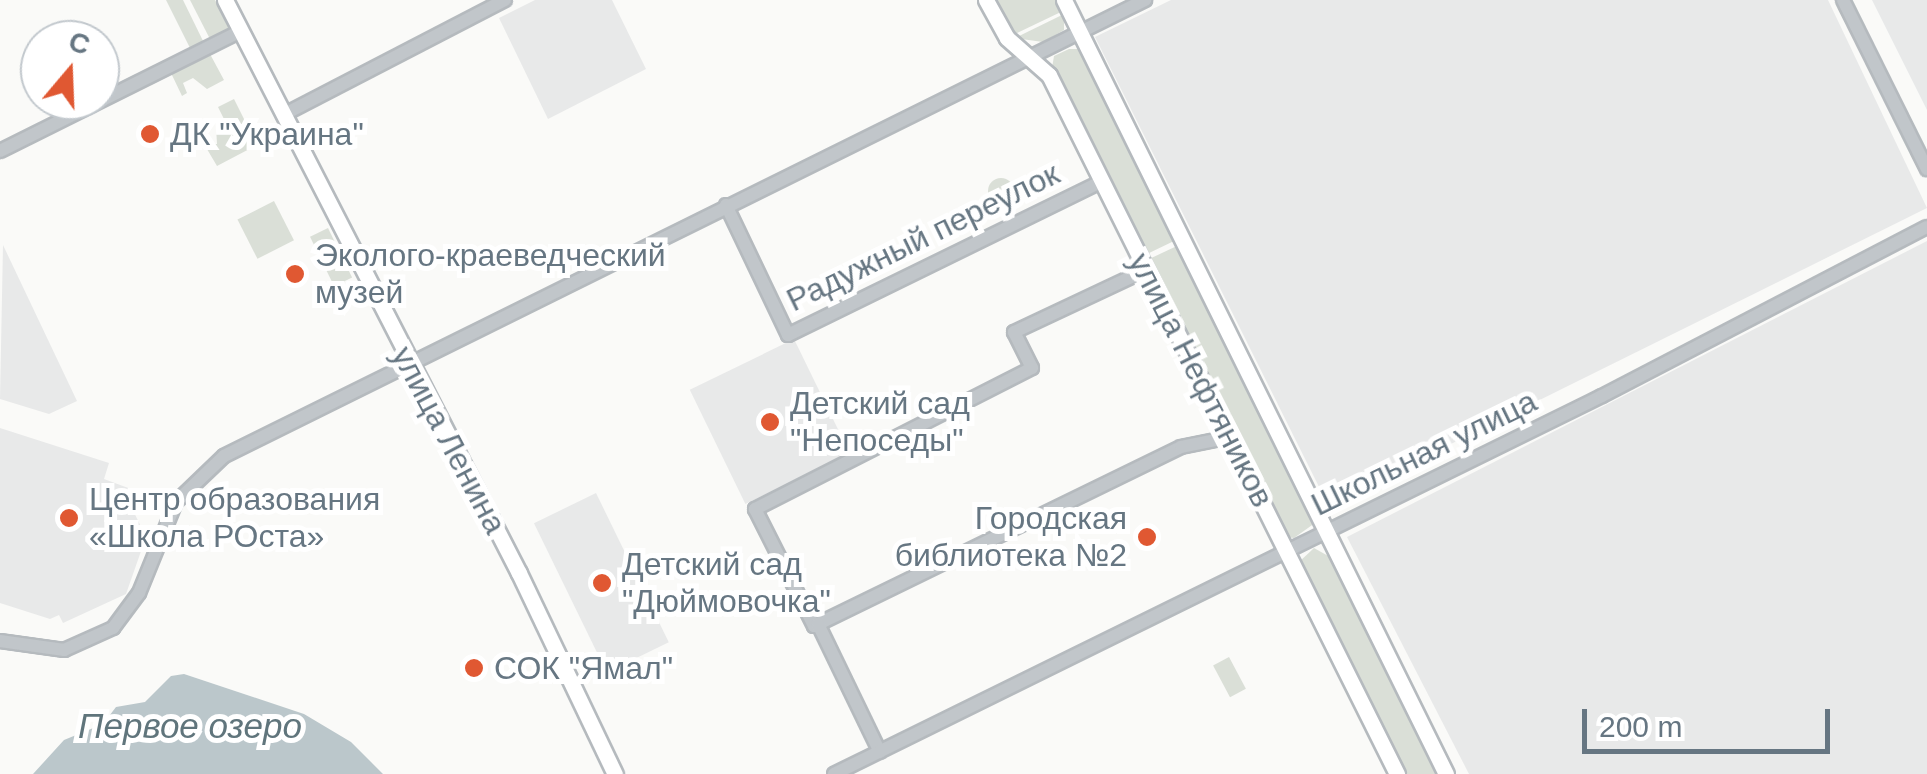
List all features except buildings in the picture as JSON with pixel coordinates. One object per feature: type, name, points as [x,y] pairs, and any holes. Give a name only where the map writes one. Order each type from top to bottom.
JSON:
[{"type":"main road","name":"улица Ленина","points":[[225,0],[408,364],[526,587],[614,774]]},
{"type":"main road","name":"улица Нефтяников","points":[[986,0],[1007,38],[1049,75],[1397,774]]},
{"type":"main road","name":"улица Нефтяников","points":[[1064,0],[1446,774]]},
{"type":"street","points":[[283,114],[505,0]]},
{"type":"street","points":[[0,641],[53,651],[103,636],[134,602],[170,514],[202,472],[408,364],[1145,0]]},
{"type":"street","points":[[1842,0],[1927,169]]},
{"type":"street","points":[[0,152],[240,31]]},
{"type":"street","name":"Радужный переулок","points":[[726,205],[788,335],[1102,181]]},
{"type":"street","name":"Школьная улица","points":[[834,774],[1325,532],[1927,227]]},
{"type":"street","points":[[880,752],[756,509],[1032,368],[1014,332],[1146,270]]},
{"type":"street","points":[[816,625],[1181,447],[1230,437]]},
{"type":"shaded area","points":[[166,0],[183,0],[205,45],[192,52]]},
{"type":"shaded area","points":[[190,0],[215,0],[232,32],[212,43]]},
{"type":"shaded area","points":[[535,0],[612,0],[646,69],[548,119],[499,18]]},
{"type":"shaded area","points":[[992,0],[1057,0],[1063,11],[1011,36]]},
{"type":"shaded area","points":[[1171,0],[1828,0],[1927,208],[1328,505],[1095,37]]},
{"type":"shaded area","points":[[1872,0],[1927,0],[1927,110]]},
{"type":"shaded area","points":[[1064,14],[1064,30],[1043,42],[1015,38]]},
{"type":"shaded area","points":[[1069,49],[1081,49],[1176,240],[1145,255],[1052,68],[1054,56]]},
{"type":"shaded area","points":[[210,54],[224,80],[207,89],[193,78],[183,83],[187,93],[182,96],[171,73]]},
{"type":"shaded area","points":[[234,99],[257,145],[217,166],[204,144],[217,144],[216,127],[225,121],[218,107]]},
{"type":"shaded area","points":[[1001,178],[1011,181],[1011,201],[1001,204],[991,201],[988,191],[991,181]]},
{"type":"shaded area","points":[[274,201],[294,240],[257,259],[237,220]]},
{"type":"shaded area","points":[[328,228],[352,277],[334,286],[310,237]]},
{"type":"shaded area","points":[[1927,241],[1927,774],[1469,774],[1347,537]]},
{"type":"shaded area","points":[[3,245],[77,401],[49,414],[0,399]]},
{"type":"shaded area","points":[[1179,245],[1315,523],[1294,538],[1286,537],[1147,260]]},
{"type":"shaded area","name":"Детский сад \"Непоседы\"","points":[[794,339],[850,453],[745,504],[690,390]]},
{"type":"shaded area","name":"Центр образования «Школа РОста»","points":[[0,428],[109,463],[104,479],[131,489],[128,500],[146,537],[126,594],[63,623],[59,615],[50,619],[0,603]]},
{"type":"shaded area","name":"Детский сад \"Дюймовочка\"","points":[[596,493],[669,642],[607,672],[534,523]]},
{"type":"shaded area","points":[[1314,548],[1330,557],[1438,774],[1405,774],[1298,563]]},
{"type":"shaded area","points":[[1229,657],[1246,689],[1230,697],[1213,665]]},
{"type":"water","name":"Первое озеро","points":[[184,674],[304,714],[351,742],[383,774],[33,774],[64,740],[103,724],[116,707],[145,702],[171,676]]},
{"type":"place","name":"ДК \"Украина\"","points":[[150,134]]},
{"type":"place","name":"Эколого-краеведческий музей","points":[[295,274]]},
{"type":"place","name":"Детский сад \"Непоседы\"","points":[[770,422]]},
{"type":"place","name":"Центр образования «Школа РОста»","points":[[69,518]]},
{"type":"place","name":"Городская библиотека №2","points":[[1147,537]]},
{"type":"place","name":"Детский сад \"Дюймовочка\"","points":[[602,583]]},
{"type":"place","name":"СОК \"Ямал\"","points":[[474,668]]}]
